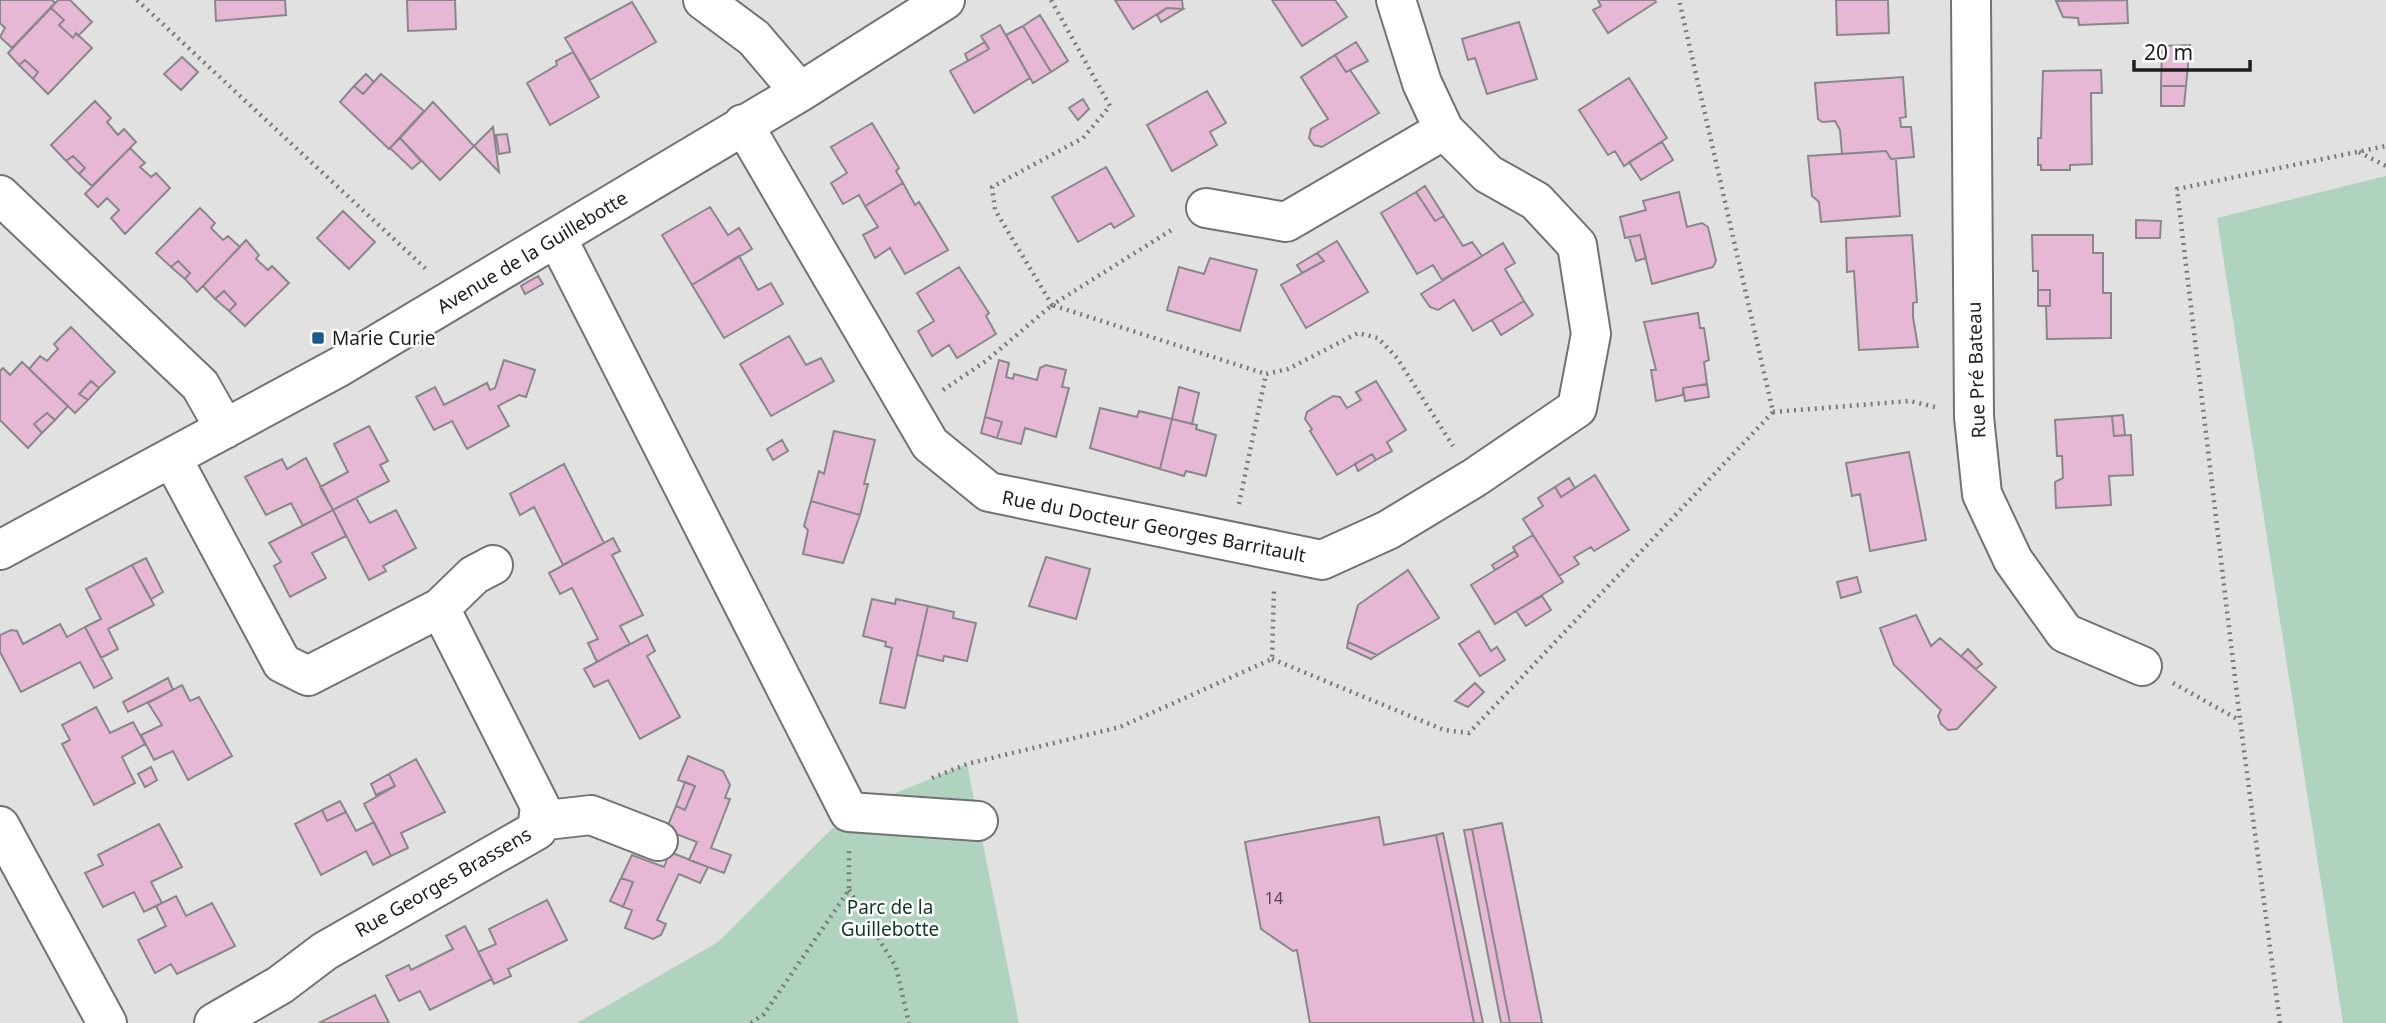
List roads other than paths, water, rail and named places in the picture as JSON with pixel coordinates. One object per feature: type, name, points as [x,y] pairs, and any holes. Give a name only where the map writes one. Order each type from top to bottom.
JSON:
[{"type":"street","points":[[703,0],[754,38],[800,92]]},
{"type":"street","name":"Avenue de la Guillebotte","points":[[0,550],[339,367],[800,92],[945,0]]},
{"type":"street","name":"Rue du Docteur Georges Barritault","points":[[743,124],[930,444],[989,492],[1231,539],[1322,560],[1388,530],[1474,478],[1577,408],[1591,334],[1577,245],[1536,201],[1488,174],[1444,130],[1422,83],[1396,0]]},
{"type":"street","name":"Rue Pré Bateau","points":[[1971,0],[1975,417],[1982,494],[2013,560],[2065,633],[2142,666]]},
{"type":"street","points":[[1206,208],[1286,222],[1444,130]]},
{"type":"street","points":[[0,195],[200,385],[225,429]]},
{"type":"street","points":[[556,238],[849,812],[978,821]]},
{"type":"street","points":[[172,458],[282,663],[308,676],[440,608],[474,575],[493,565]]},
{"type":"street","name":"Rue Georges Brassens","points":[[214,1023],[280,985],[325,951],[537,830],[540,807],[440,608]]},
{"type":"street","points":[[538,821],[591,815],[658,841]]},
{"type":"street","points":[[0,826],[107,1023]]},
{"type":"place","name":"Marie Curie","points":[[318,338]]},
{"type":"park label","name":"Parc de la Guillebotte","points":[[890,918]]}]
